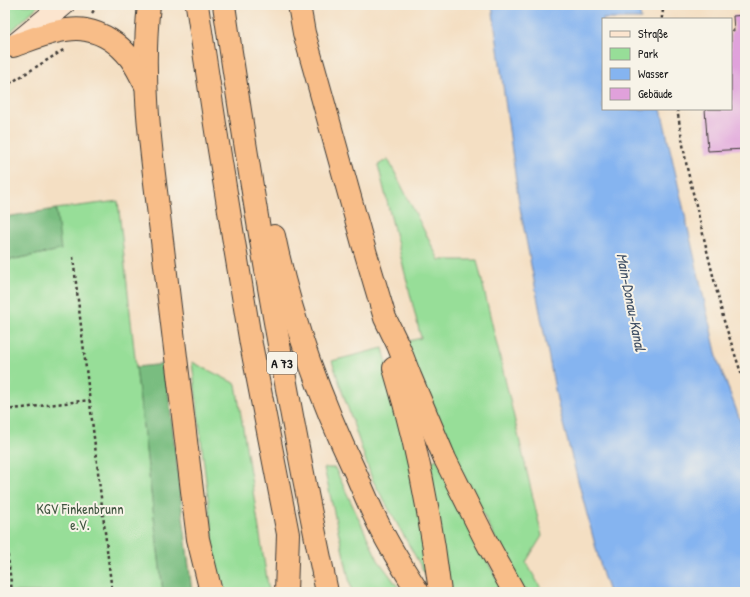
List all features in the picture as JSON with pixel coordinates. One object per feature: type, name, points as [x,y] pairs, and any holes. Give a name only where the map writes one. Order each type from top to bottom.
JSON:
[{"type":"highway","points":[[149,5],[146,36],[146,86],[152,155],[198,539],[200,592]]},
{"type":"highway","name":"A 73","points":[[197,5],[235,251],[254,359],[288,534]]},
{"type":"highway","name":"A 73","points":[[224,5],[244,139],[277,335],[327,590]]},
{"type":"highway","points":[[299,5],[304,33],[385,318],[398,345],[445,459],[489,547],[514,592]]},
{"type":"highway","points":[[9,49],[55,32],[85,30],[112,40],[129,56],[146,86]]},
{"type":"highway","points":[[244,139],[261,170],[285,282],[301,338],[326,408],[385,536],[418,592]]},
{"type":"highway","points":[[385,318],[388,347],[399,385],[416,457],[431,532],[440,592]]},
{"type":"highway","points":[[286,592],[288,534]]},
{"type":"highway","points":[[288,534],[300,592]]},
{"type":"highway","points":[[198,539],[211,592]]},
{"type":"main road","points":[[9,49],[63,5]]},
{"type":"path","points":[[662,18],[664,5]]},
{"type":"path","points":[[677,110],[686,168],[724,321],[745,385]]},
{"type":"path","points":[[73,257],[112,592]]},
{"type":"path","points":[[5,410],[90,400]]},
{"type":"path","points":[[5,531],[12,592]]},
{"type":"green space","points":[[5,5],[39,5],[5,37]]},
{"type":"green space","points":[[388,159],[439,260],[477,260],[542,536],[526,562],[543,592],[522,592],[434,416],[405,342],[421,338],[378,165]]},
{"type":"green space","name":"KGV Finkenbrunn e.V.","points":[[118,201],[163,592],[5,592],[5,261],[60,250],[56,209]]},
{"type":"green space","points":[[56,209],[61,250],[5,261],[5,217]]},
{"type":"green space","points":[[383,348],[413,466],[428,579],[372,479],[332,361]]},
{"type":"green space","points":[[192,362],[236,384],[269,592],[219,592]]},
{"type":"green space","points":[[165,364],[192,592],[163,592],[136,367]]},
{"type":"green space","points":[[437,459],[503,592],[450,592],[425,464]]},
{"type":"green space","points":[[324,468],[335,468],[378,560],[402,592],[352,592]]},
{"type":"water","name":"Main-Donau-Kanal","points":[[492,5],[638,5],[641,18],[602,18],[602,110],[661,110],[718,361],[745,433],[745,592],[609,592],[603,575],[558,405],[519,203]]},
{"type":"building","points":[[745,15],[745,149],[708,151],[705,110],[732,110],[733,16]]}]
